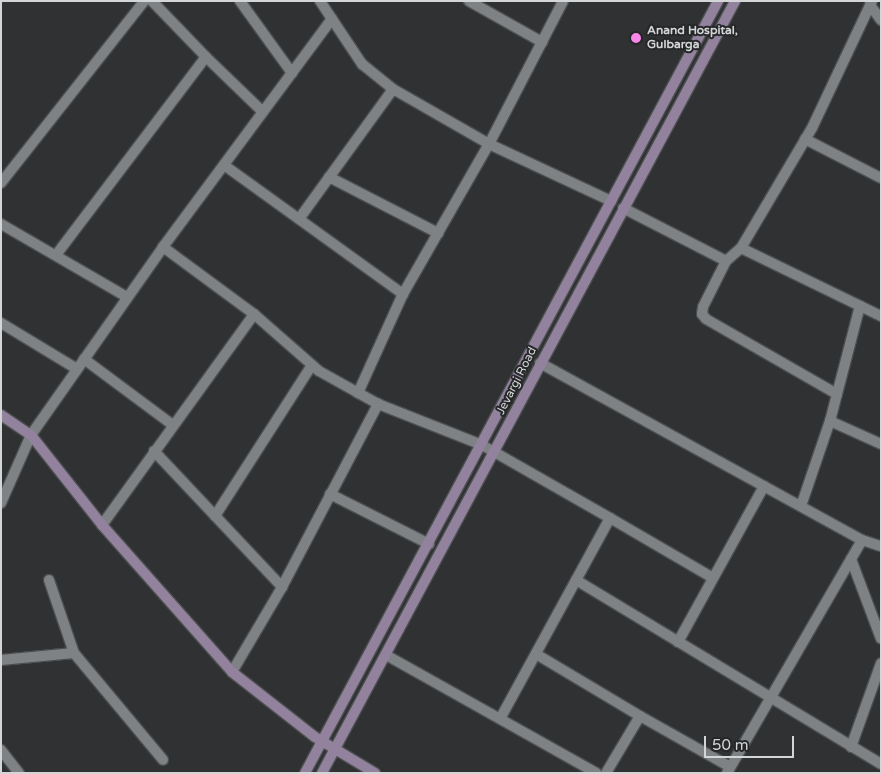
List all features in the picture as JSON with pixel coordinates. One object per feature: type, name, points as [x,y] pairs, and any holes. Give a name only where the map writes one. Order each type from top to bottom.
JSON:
[{"type":"main road","points":[[305,773],[718,1]]},
{"type":"main road","name":"Jevargi Road","points":[[322,773],[496,452],[540,363],[735,1]]},
{"type":"main road","points":[[1,414],[31,435],[102,525],[232,672],[322,741],[375,773]]},
{"type":"street","points":[[1,183],[144,1]]},
{"type":"street","points":[[240,1],[292,73]]},
{"type":"street","points":[[320,1],[362,64],[393,89],[489,144],[611,201]]},
{"type":"street","points":[[469,1],[542,42]]},
{"type":"street","points":[[358,393],[403,294],[489,144],[563,1]]},
{"type":"street","points":[[871,3],[881,20]]},
{"type":"street","points":[[837,394],[706,319],[702,314],[703,307],[726,261],[741,248],[805,140],[871,3]]},
{"type":"street","points":[[158,4],[206,57],[263,112]]},
{"type":"street","points":[[1,503],[31,435],[163,247],[332,19]]},
{"type":"street","points":[[56,255],[206,57]]},
{"type":"street","points":[[299,219],[393,89]]},
{"type":"street","points":[[805,140],[881,178]]},
{"type":"street","points":[[224,165],[403,294]]},
{"type":"street","points":[[330,177],[438,233]]},
{"type":"street","points":[[623,208],[726,261]]},
{"type":"street","points":[[1,224],[127,297]]},
{"type":"street","points":[[163,247],[254,314],[312,365],[358,393],[378,404],[496,452],[713,578]]},
{"type":"street","points":[[741,248],[881,316]]},
{"type":"street","points":[[801,506],[830,421],[860,306]]},
{"type":"street","points":[[102,525],[154,450],[254,314]]},
{"type":"street","points":[[1,323],[78,369]]},
{"type":"street","points":[[84,359],[173,425]]},
{"type":"street","points":[[540,363],[862,540],[881,546]]},
{"type":"street","points":[[215,516],[312,365]]},
{"type":"street","points":[[232,672],[282,587],[378,404]]},
{"type":"street","points":[[830,421],[881,444]]},
{"type":"street","points":[[154,450],[282,587]]},
{"type":"street","points":[[678,642],[764,486]]},
{"type":"street","points":[[330,494],[429,544]]},
{"type":"street","points":[[501,717],[610,518]]},
{"type":"street","points":[[536,654],[729,770],[862,540]]},
{"type":"street","points":[[851,559],[881,639]]},
{"type":"street","points":[[49,580],[74,653],[163,760]]},
{"type":"street","points":[[576,580],[881,764]]},
{"type":"street","points":[[1,660],[74,653]]},
{"type":"street","points":[[386,655],[501,717],[596,773]]},
{"type":"street","points":[[851,746],[881,663]]},
{"type":"street","points":[[606,773],[640,716]]},
{"type":"street","points":[[1,750],[19,773]]},
{"type":"place","name":"Anand Hospital, Gulbarga","points":[[636,38]]}]
